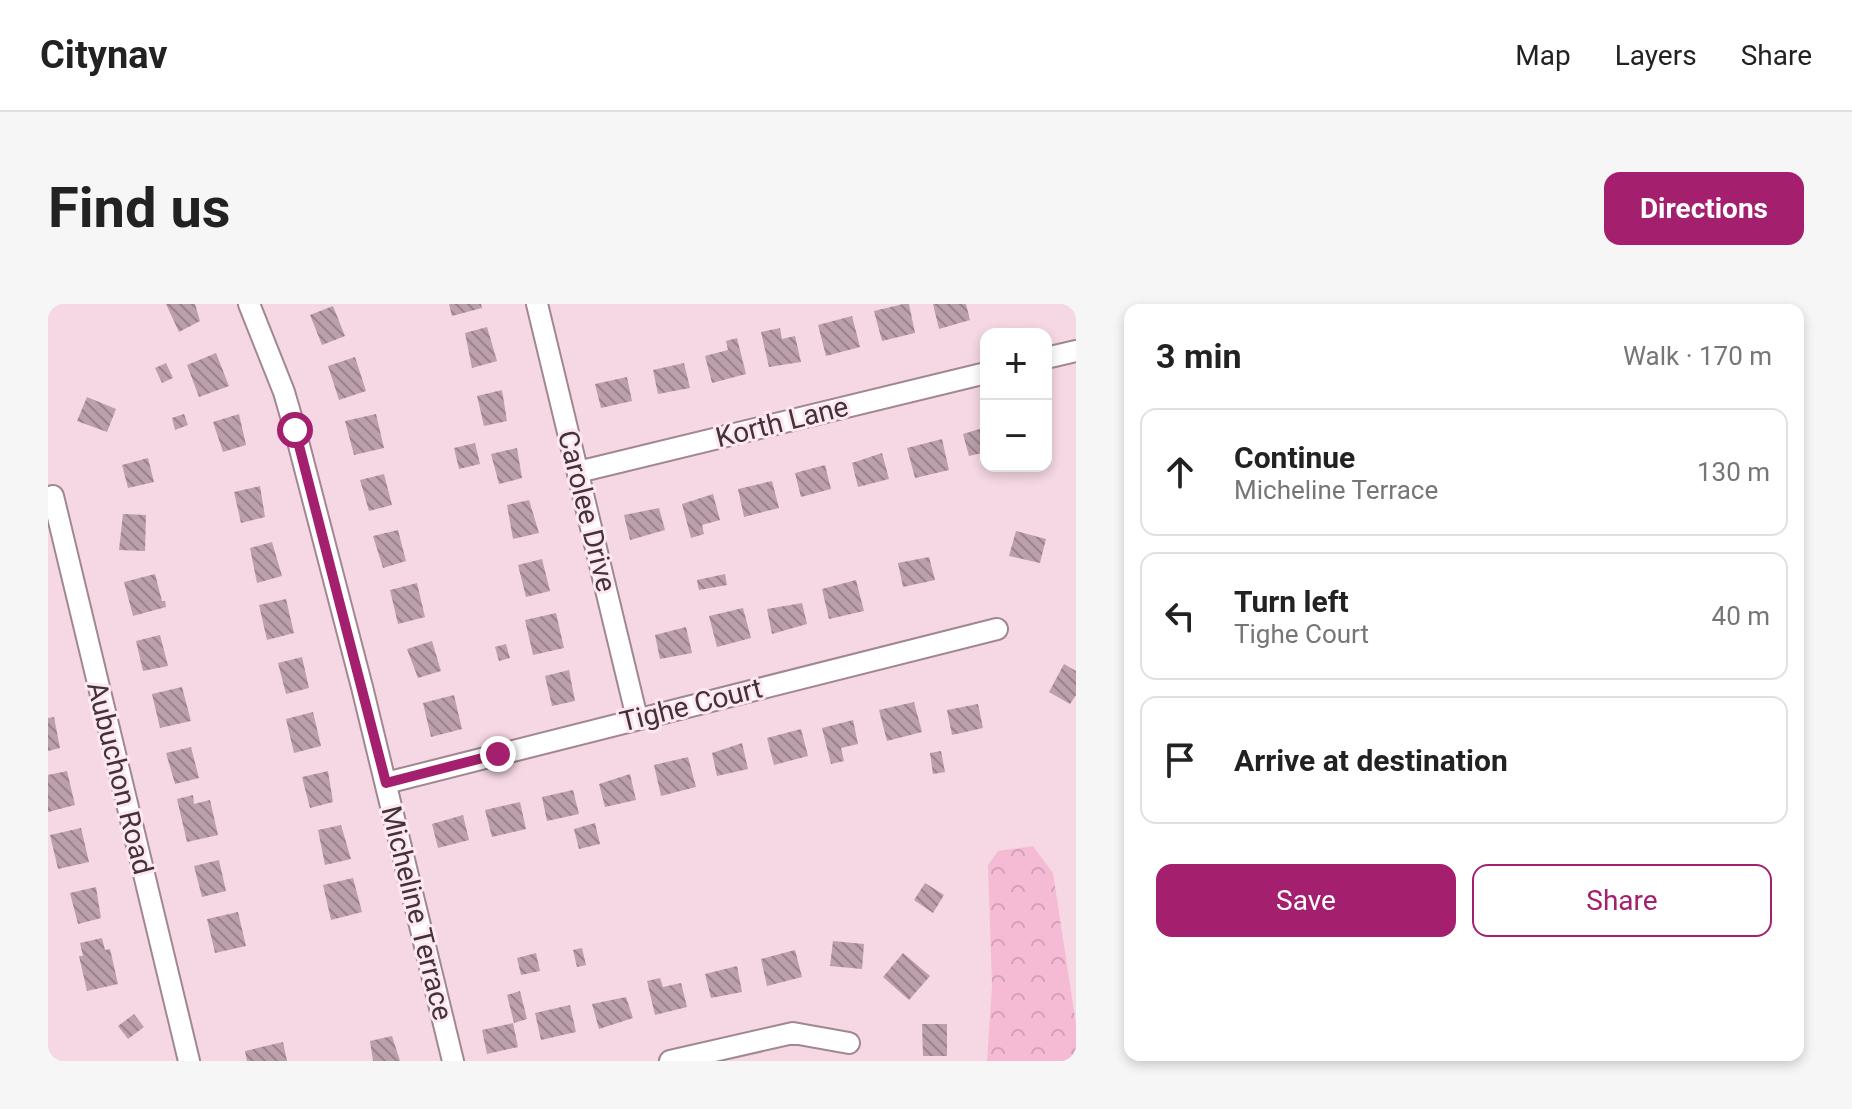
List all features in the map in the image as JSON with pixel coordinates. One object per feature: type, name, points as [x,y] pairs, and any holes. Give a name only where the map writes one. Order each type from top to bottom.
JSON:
[{"type":"street","name":"Micheline Terrace","points":[[249,304],[284,392],[295,430],[386,783],[453,1061]]},
{"type":"street","name":"Carolee Drive","points":[[537,304],[637,718]]},
{"type":"street","points":[[1052,357],[1076,351]]},
{"type":"street","name":"Korth Lane","points":[[578,472],[980,374]]},
{"type":"street","name":"Aubuchon Road","points":[[53,496],[189,1061]]},
{"type":"street","name":"Tighe Court","points":[[386,783],[997,629]]},
{"type":"street","points":[[670,1061],[793,1033],[849,1043]]},
{"type":"green space","points":[[1033,846],[1053,873],[1076,1024],[1076,1061],[987,1061],[992,986],[988,865],[998,851]]},
{"type":"building","points":[[166,304],[195,304],[200,321],[179,332]]},
{"type":"building","points":[[449,304],[481,304],[482,308],[452,316]]},
{"type":"building","points":[[909,304],[915,333],[882,341],[874,311]]},
{"type":"building","points":[[933,304],[966,304],[970,320],[939,329]]},
{"type":"building","points":[[333,306],[345,336],[322,345],[310,315]]},
{"type":"building","points":[[852,316],[860,347],[826,356],[818,325]]},
{"type":"building","points":[[487,327],[497,361],[472,368],[465,333]]},
{"type":"building","points":[[780,328],[782,339],[795,336],[801,362],[769,367],[761,332]]},
{"type":"building","points":[[737,338],[746,374],[712,383],[705,356],[728,350],[726,341]]},
{"type":"building","points":[[216,353],[229,386],[199,397],[187,365]]},
{"type":"building","points":[[355,357],[366,391],[339,400],[328,366]]},
{"type":"building","points":[[166,363],[173,378],[162,383],[155,368]]},
{"type":"building","points":[[684,363],[690,388],[658,394],[653,370]]},
{"type":"building","points":[[627,377],[632,401],[601,408],[595,384]]},
{"type":"building","points":[[502,390],[507,421],[484,426],[477,396]]},
{"type":"building","points":[[87,397],[116,409],[107,432],[77,421]]},
{"type":"building","points":[[184,414],[188,425],[175,430],[172,418]]},
{"type":"building","points":[[239,414],[246,445],[223,452],[213,422]]},
{"type":"building","points":[[376,414],[384,448],[354,455],[345,421]]},
{"type":"building","points":[[980,429],[980,453],[969,456],[963,434]]},
{"type":"building","points":[[942,439],[949,470],[915,478],[907,448]]},
{"type":"building","points":[[475,443],[480,464],[459,469],[454,448]]},
{"type":"building","points":[[517,448],[522,478],[499,484],[491,454]]},
{"type":"building","points":[[882,453],[889,479],[858,487],[852,463]]},
{"type":"building","points":[[148,458],[154,482],[128,488],[122,465]]},
{"type":"building","points":[[825,465],[831,489],[801,497],[795,473]]},
{"type":"building","points":[[384,474],[392,505],[369,511],[360,480]]},
{"type":"building","points":[[772,481],[779,508],[744,517],[738,489]]},
{"type":"building","points":[[260,486],[265,517],[241,523],[234,492]]},
{"type":"building","points":[[713,494],[720,520],[702,525],[704,534],[691,538],[682,504]]},
{"type":"building","points":[[529,500],[539,533],[513,539],[507,505]]},
{"type":"building","points":[[659,508],[665,530],[630,540],[624,515]]},
{"type":"building","points":[[123,514],[146,515],[145,551],[119,550]]},
{"type":"building","points":[[398,530],[406,561],[383,568],[373,536]]},
{"type":"building","points":[[1016,531],[1046,539],[1040,563],[1009,556]]},
{"type":"building","points":[[272,542],[282,576],[257,583],[250,548]]},
{"type":"building","points":[[929,557],[935,580],[903,587],[898,563]]},
{"type":"building","points":[[542,559],[550,591],[526,597],[518,565]]},
{"type":"building","points":[[155,574],[166,607],[133,616],[124,582]]},
{"type":"building","points":[[725,574],[727,585],[699,590],[697,580]]},
{"type":"building","points":[[856,580],[864,611],[829,619],[822,589]]},
{"type":"building","points":[[417,583],[425,617],[398,624],[390,590]]},
{"type":"building","points":[[286,599],[294,633],[267,640],[259,605]]},
{"type":"building","points":[[802,603],[807,624],[772,634],[767,609]]},
{"type":"building","points":[[743,608],[751,638],[717,647],[709,616]]},
{"type":"building","points":[[556,613],[564,648],[533,655],[525,620]]},
{"type":"building","points":[[686,627],[692,653],[660,659],[655,635]]},
{"type":"building","points":[[160,635],[168,666],[143,671],[136,641]]},
{"type":"building","points":[[432,641],[441,671],[418,678],[407,649]]},
{"type":"building","points":[[506,644],[510,658],[499,661],[495,647]]},
{"type":"building","points":[[302,657],[309,688],[286,694],[278,663]]},
{"type":"building","points":[[1064,664],[1076,671],[1076,695],[1070,704],[1049,692]]},
{"type":"building","points":[[569,670],[575,701],[552,706],[545,676]]},
{"type":"building","points":[[182,687],[191,721],[160,728],[152,694]]},
{"type":"building","points":[[454,695],[462,729],[431,737],[423,703]]},
{"type":"building","points":[[914,702],[922,732],[887,741],[879,710]]},
{"type":"building","points":[[978,704],[983,728],[952,735],[947,710]]},
{"type":"building","points":[[313,712],[321,746],[294,753],[286,719]]},
{"type":"building","points":[[54,717],[60,748],[48,751],[48,718]]},
{"type":"building","points":[[853,720],[858,744],[841,748],[844,761],[831,764],[822,728]]},
{"type":"building","points":[[801,729],[808,756],[774,765],[767,738]]},
{"type":"building","points":[[742,743],[748,769],[717,776],[712,753]]},
{"type":"building","points":[[191,747],[199,778],[175,784],[166,753]]},
{"type":"building","points":[[941,751],[945,772],[933,774],[930,753]]},
{"type":"building","points":[[688,757],[696,787],[661,796],[654,765]]},
{"type":"building","points":[[67,771],[75,805],[48,812],[48,775]]},
{"type":"building","points":[[328,771],[333,802],[310,808],[302,777]]},
{"type":"building","points":[[630,774],[636,800],[605,807],[599,784]]},
{"type":"building","points":[[573,790],[579,814],[547,821],[542,797]]},
{"type":"building","points":[[193,795],[194,804],[210,800],[218,835],[187,842],[177,799]]},
{"type":"building","points":[[520,802],[526,829],[492,837],[485,810]]},
{"type":"building","points":[[463,815],[469,840],[438,848],[432,824]]},
{"type":"building","points":[[595,823],[600,844],[579,849],[574,829]]},
{"type":"building","points":[[341,825],[351,859],[325,865],[318,830]]},
{"type":"building","points":[[81,828],[89,862],[58,869],[50,835]]},
{"type":"building","points":[[219,860],[226,891],[202,897],[194,866]]},
{"type":"building","points":[[353,878],[362,912],[331,920],[323,885]]},
{"type":"building","points":[[925,883],[944,895],[933,913],[914,900]]},
{"type":"building","points":[[96,887],[101,918],[78,924],[70,893]]},
{"type":"building","points":[[238,912],[246,946],[215,953],[207,919]]},
{"type":"building","points":[[102,938],[105,950],[110,949],[118,984],[87,991],[79,956],[83,956],[80,943]]},
{"type":"building","points":[[833,941],[864,944],[862,969],[830,966]]},
{"type":"building","points":[[582,948],[586,965],[577,967],[573,950]]},
{"type":"building","points":[[795,950],[802,977],[767,986],[761,959]]},
{"type":"building","points":[[536,953],[540,971],[521,975],[517,958]]},
{"type":"building","points":[[903,953],[930,976],[909,1000],[883,977]]},
{"type":"building","points":[[737,966],[742,992],[711,998],[705,974]]},
{"type":"building","points":[[660,978],[663,987],[681,983],[687,1007],[655,1015],[647,981]]},
{"type":"building","points":[[520,991],[527,1019],[514,1023],[507,995]]},
{"type":"building","points":[[626,997],[633,1018],[599,1029],[592,1004]]},
{"type":"building","points":[[570,1005],[576,1032],[541,1040],[535,1013]]},
{"type":"building","points":[[134,1014],[144,1027],[128,1039],[118,1026]]},
{"type":"building","points":[[513,1023],[518,1047],[487,1054],[482,1030]]},
{"type":"building","points":[[922,1024],[947,1024],[947,1056],[923,1056]]},
{"type":"building","points":[[392,1036],[400,1061],[373,1061],[370,1041]]},
{"type":"building","points":[[283,1042],[287,1061],[247,1061],[245,1051]]},
{"type":"route","points":[[295,430],[386,783],[498,754]]}]
